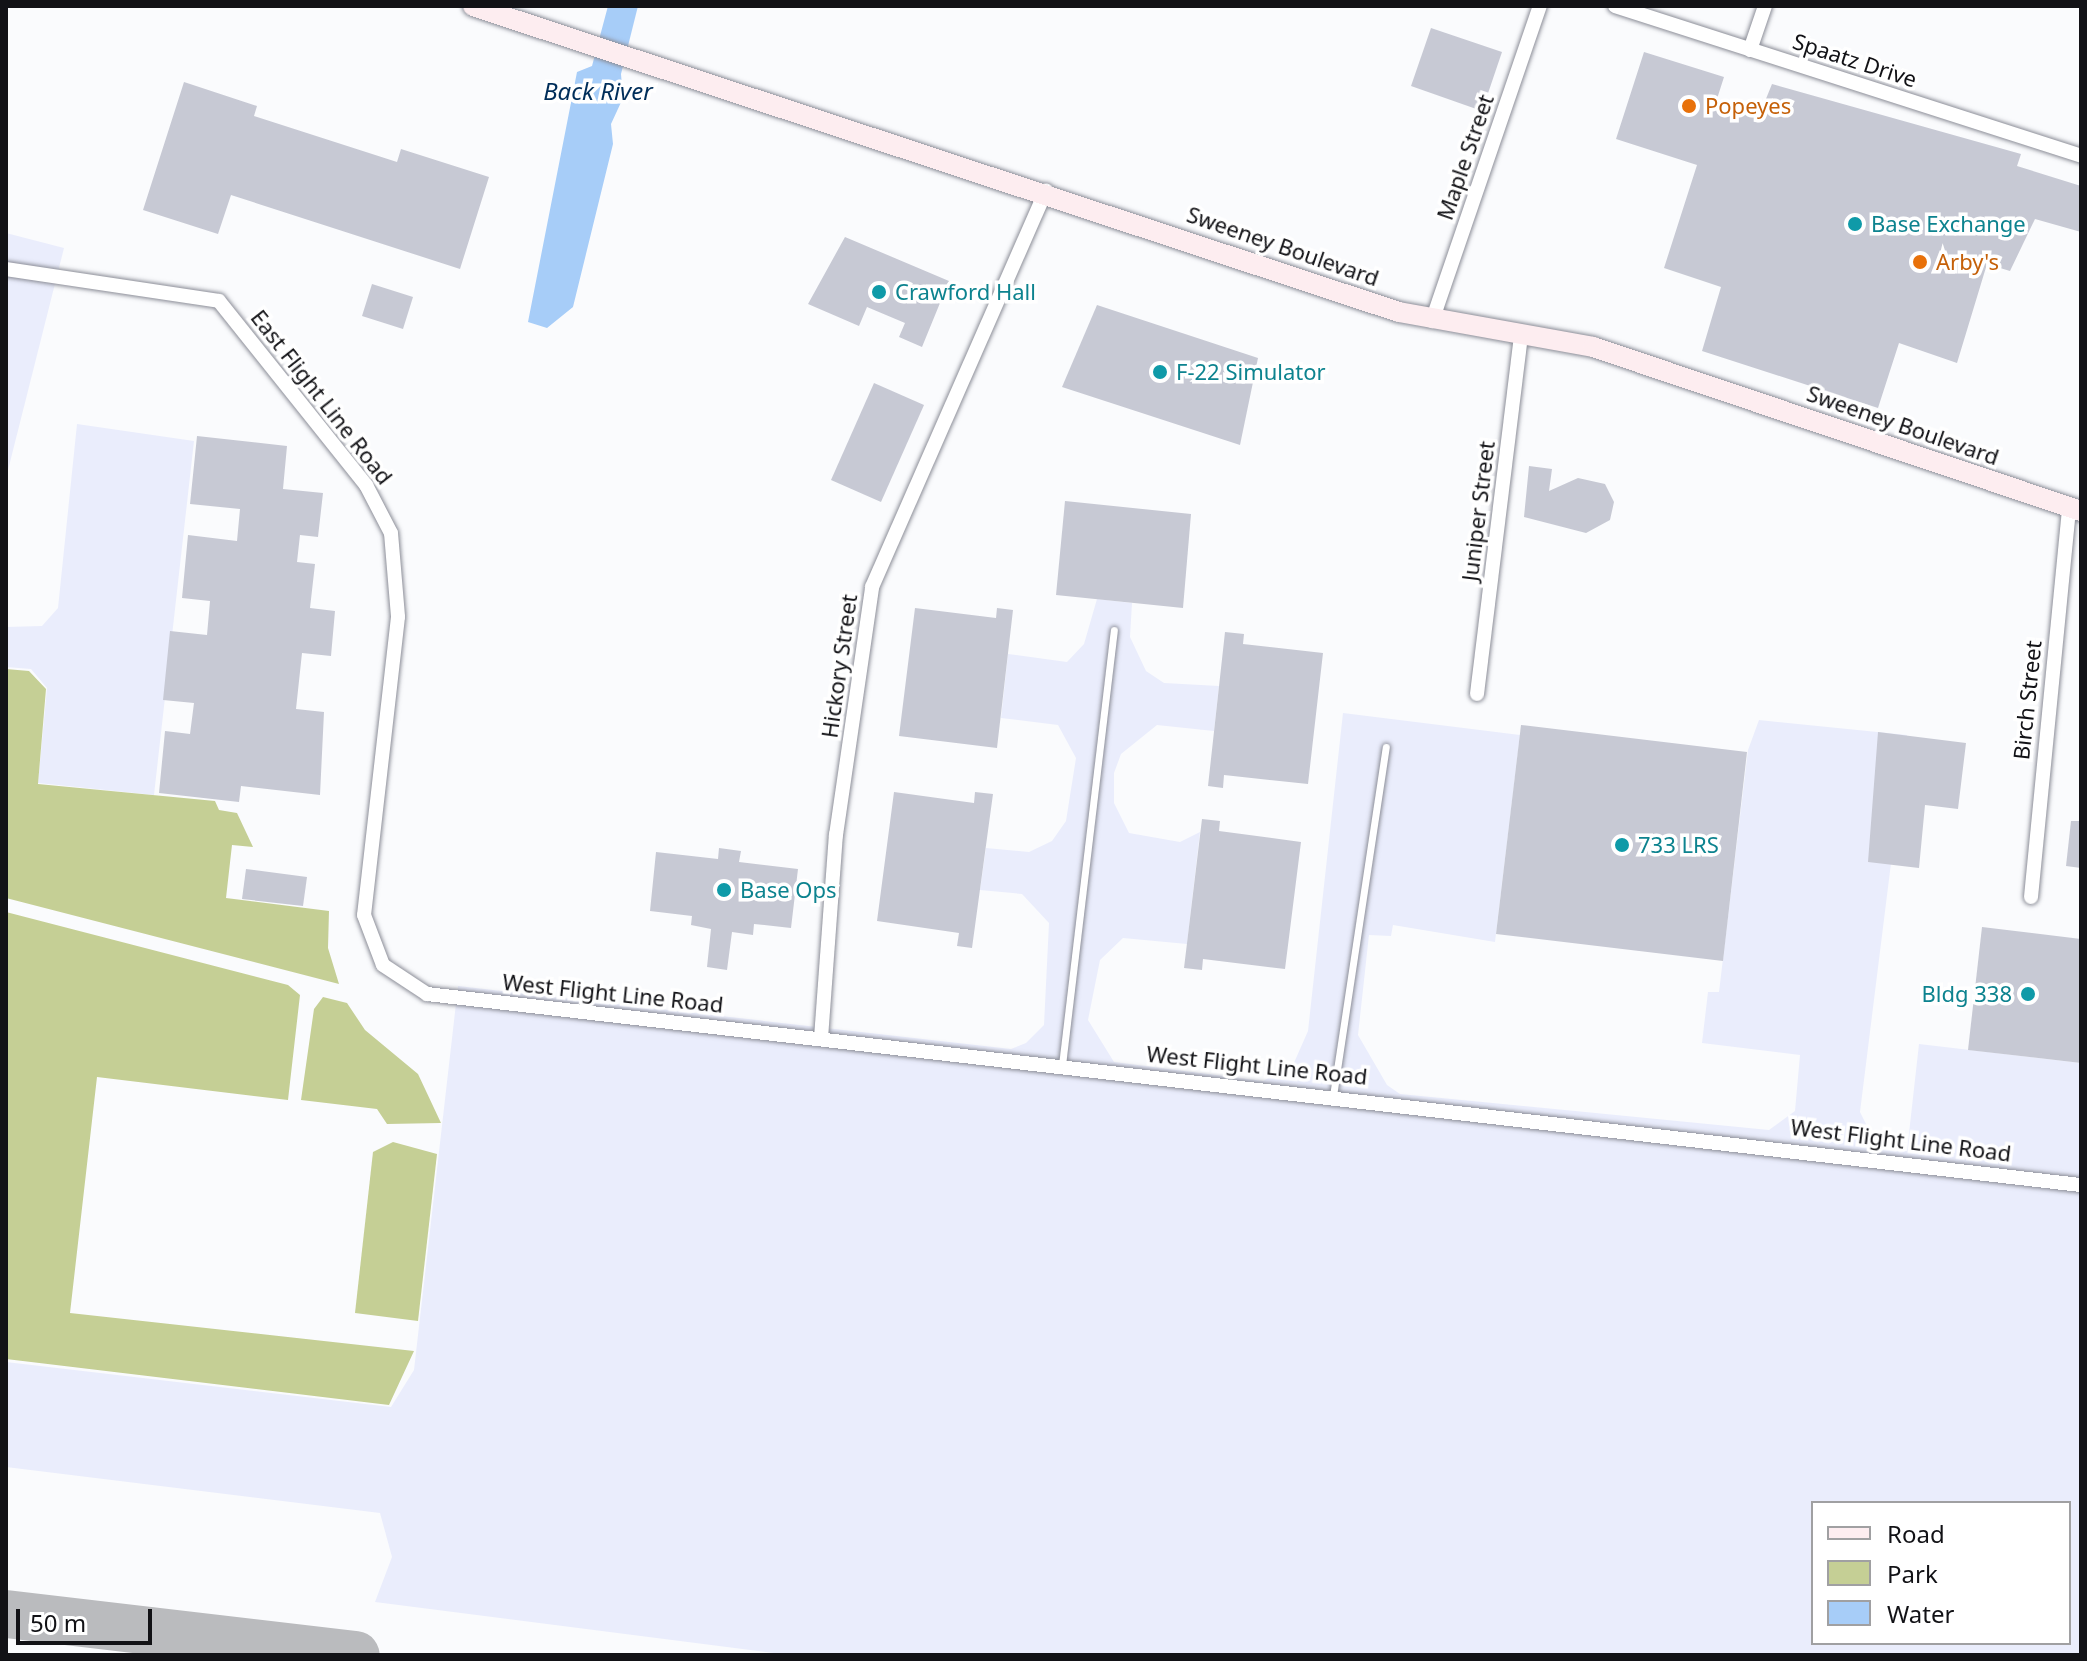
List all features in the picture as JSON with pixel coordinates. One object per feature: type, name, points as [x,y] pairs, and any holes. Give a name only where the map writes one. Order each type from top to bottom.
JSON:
[{"type":"main road","name":"Sweeney Boulevard","points":[[473,6],[1046,191],[1432,321],[1593,347],[2075,508]]},
{"type":"street","name":"Maple Street","points":[[1432,321],[1540,6]]},
{"type":"street","name":"Spaatz Drive","points":[[1615,6],[2081,156]]},
{"type":"street","points":[[1750,50],[1765,6]]},
{"type":"street","name":"Hickory Street","points":[[821,1038],[836,835],[872,587],[1046,191]]},
{"type":"street","name":"East Flight Line Road","points":[[6,269],[219,301],[366,485],[391,533],[398,617],[364,915],[383,965],[427,994]]},
{"type":"street","name":"Juniper Street","points":[[1477,694],[1521,334]]},
{"type":"street","name":"Birch Street","points":[[2031,897],[2075,508]]},
{"type":"street","name":"West Flight Line Road","points":[[427,994],[1333,1096],[2081,1185]]},
{"type":"lane","points":[[1062,1065],[1114,630]]},
{"type":"lane","points":[[1333,1096],[1386,747]]},
{"type":"shaded area","points":[[6,233],[64,248],[6,478]]},
{"type":"shaded area","points":[[77,424],[194,441],[154,795],[38,783],[47,688],[31,669],[6,667],[6,627],[42,626],[58,608]]},
{"type":"shaded area","points":[[1097,599],[1132,603],[1130,637],[1146,671],[1164,683],[1219,686],[1214,731],[1157,725],[1121,754],[1114,773],[1114,803],[1129,833],[1180,842],[1200,832],[1187,944],[1123,938],[1100,960],[1088,1020],[1114,1062],[1263,1081],[1293,1065],[1308,1031],[1343,713],[1520,735],[1495,942],[1393,925],[1391,936],[1369,935],[1358,1035],[1387,1085],[1400,1094],[1769,1130],[1795,1111],[1800,1055],[1702,1043],[1708,992],[1719,992],[1748,750],[1759,720],[1907,735],[1860,1112],[1875,1142],[1907,1151],[1919,1044],[2081,1063],[2081,1655],[789,1655],[375,1602],[392,1557],[380,1513],[6,1467],[6,1362],[391,1407],[414,1370],[458,986],[1011,1049],[1026,1043],[1044,1025],[1049,923],[1022,894],[980,890],[986,848],[1029,852],[1052,841],[1066,821],[1076,758],[1058,725],[1001,718],[1008,654],[1067,662],[1084,644]]},
{"type":"green space","points":[[6,669],[29,671],[46,689],[38,784],[215,801],[219,810],[237,813],[253,847],[232,845],[226,898],[329,911],[328,948],[339,984],[6,898]]},
{"type":"green space","points":[[6,912],[288,985],[300,995],[288,1100],[97,1077],[70,1313],[414,1351],[389,1405],[6,1359]]},
{"type":"green space","points":[[323,997],[347,1003],[365,1030],[418,1074],[441,1123],[387,1124],[377,1109],[301,1100],[314,1009]]},
{"type":"green space","points":[[393,1142],[437,1154],[418,1321],[355,1313],[373,1152]]},
{"type":"water","name":"Back River","points":[[608,6],[638,6],[621,74],[623,98],[611,124],[613,144],[573,307],[547,328],[528,322],[577,72],[592,66]]},
{"type":"building","points":[[1431,28],[1502,52],[1482,111],[1411,86]]},
{"type":"building","name":"Base Exchange","points":[[1644,52],[1724,77],[1716,102],[1759,116],[1772,84],[2021,154],[2017,166],[2081,186],[2081,232],[2035,219],[2010,271],[1987,264],[1957,363],[1899,343],[1878,408],[1702,351],[1721,287],[1664,268],[1697,165],[1616,139]]},
{"type":"building","points":[[184,82],[257,106],[254,116],[397,162],[401,149],[489,177],[460,269],[231,195],[218,234],[143,210]]},
{"type":"building","name":"Crawford Hall","points":[[845,237],[949,281],[922,347],[899,337],[905,323],[867,307],[859,326],[808,304]]},
{"type":"building","points":[[372,284],[413,297],[403,329],[362,316]]},
{"type":"building","name":"F-22 Simulator","points":[[1097,305],[1258,358],[1240,445],[1062,387]]},
{"type":"building","points":[[874,383],[924,405],[881,502],[831,480]]},
{"type":"building","points":[[197,436],[287,446],[283,489],[323,493],[318,537],[300,535],[297,562],[315,564],[310,608],[335,611],[331,656],[302,653],[296,709],[324,712],[320,795],[241,786],[239,802],[159,793],[165,731],[190,734],[194,703],[163,700],[170,631],[207,635],[210,601],[182,598],[188,535],[237,541],[240,509],[190,504]]},
{"type":"building","points":[[1529,466],[1552,469],[1549,491],[1578,478],[1605,484],[1614,502],[1610,520],[1586,533],[1524,517]]},
{"type":"building","points":[[1065,501],[1191,514],[1183,608],[1056,595]]},
{"type":"building","points":[[915,608],[996,618],[997,608],[1013,610],[997,748],[899,736]]},
{"type":"building","points":[[1225,632],[1244,634],[1243,644],[1323,653],[1308,784],[1224,775],[1223,788],[1208,786]]},
{"type":"building","name":"733 LRS","points":[[1521,725],[1747,752],[1723,961],[1496,934]]},
{"type":"building","points":[[1878,732],[1966,743],[1958,809],[1925,805],[1919,868],[1868,862]]},
{"type":"building","points":[[894,792],[974,803],[975,792],[993,794],[972,948],[957,946],[959,933],[877,921]]},
{"type":"building","points":[[1202,819],[1220,821],[1219,831],[1301,842],[1285,969],[1203,959],[1202,970],[1184,968]]},
{"type":"building","points":[[2071,821],[2081,821],[2081,868],[2066,866]]},
{"type":"building","name":"Base Ops","points":[[719,848],[741,851],[739,862],[798,869],[791,928],[754,924],[753,935],[732,932],[727,970],[707,967],[711,929],[691,925],[692,916],[650,911],[656,852],[718,859]]},
{"type":"building","points":[[246,869],[307,877],[303,906],[242,899]]},
{"type":"building","name":"Bldg 338","points":[[1982,927],[2081,939],[2081,1063],[1968,1050]]},
{"type":"taxiway","points":[[6,1614],[356,1655]]},
{"type":"place","name":"Popeyes","points":[[1689,106]]},
{"type":"place","name":"Base Exchange","points":[[1855,224]]},
{"type":"place","name":"Arby's","points":[[1920,262]]},
{"type":"place","name":"Crawford Hall","points":[[879,292]]},
{"type":"place","name":"F-22 Simulator","points":[[1160,372]]},
{"type":"place","name":"733 LRS","points":[[1622,845]]},
{"type":"place","name":"Base Ops","points":[[724,890]]},
{"type":"place","name":"Bldg 338","points":[[2028,994]]}]
